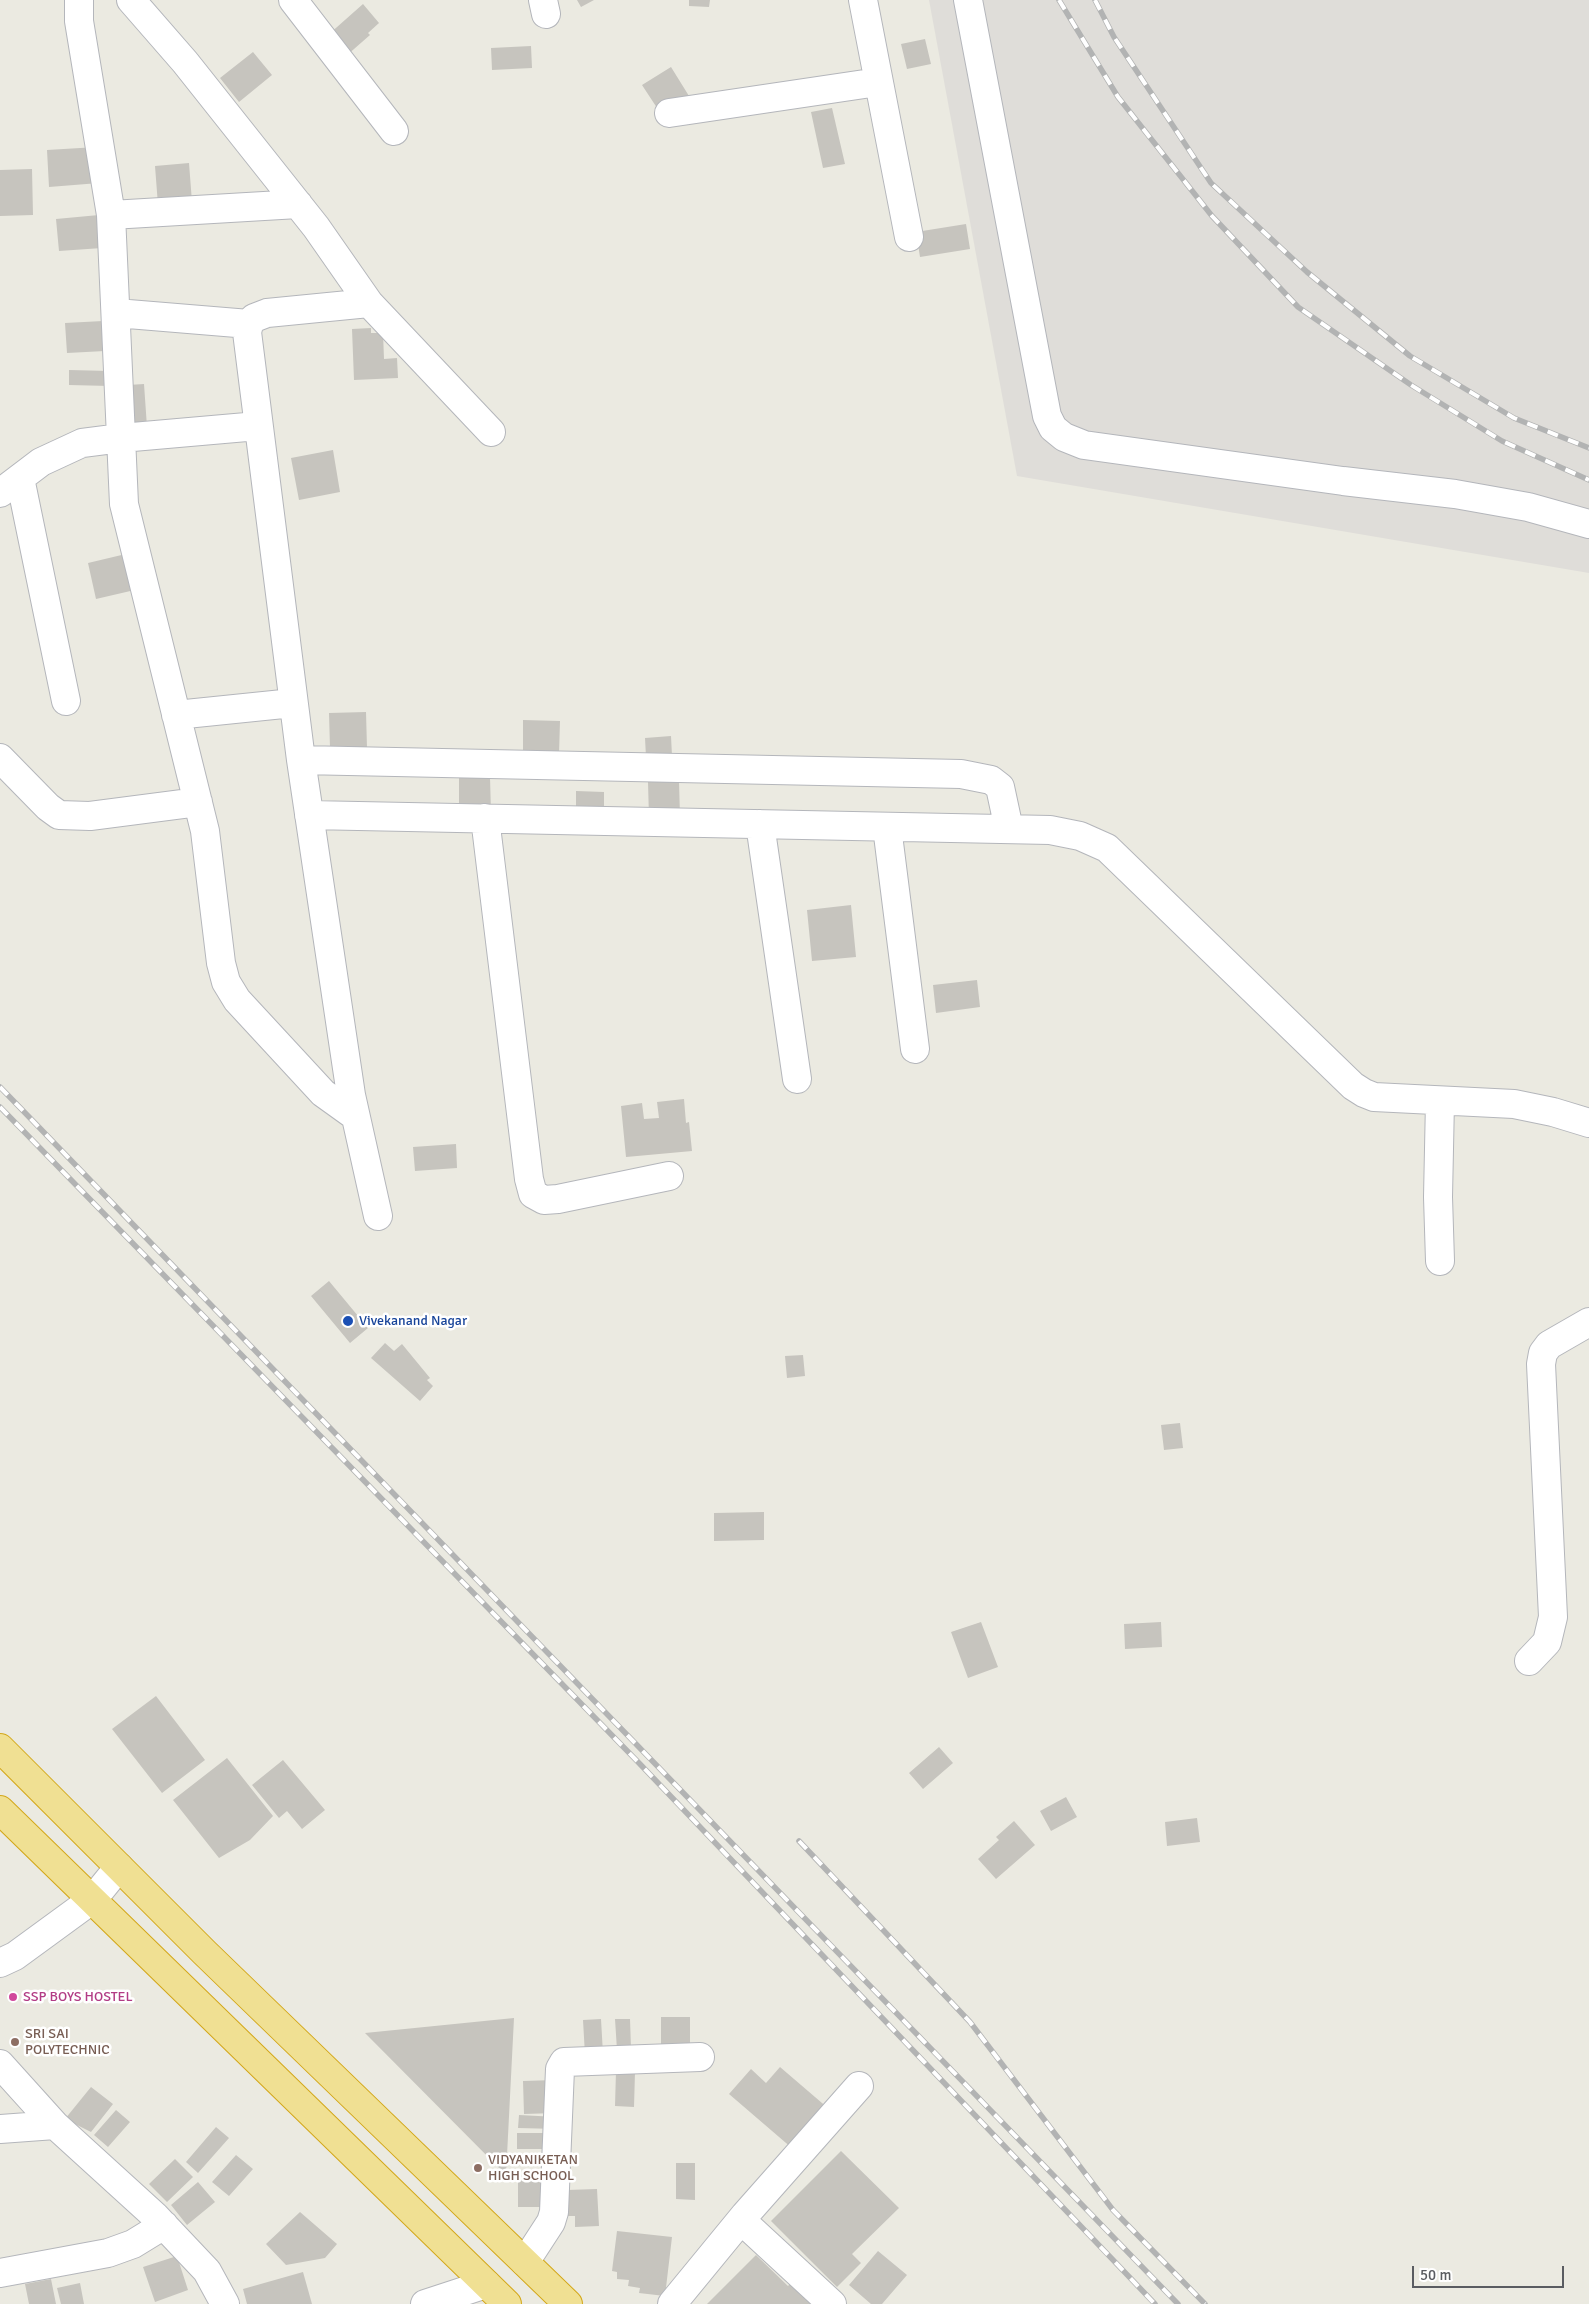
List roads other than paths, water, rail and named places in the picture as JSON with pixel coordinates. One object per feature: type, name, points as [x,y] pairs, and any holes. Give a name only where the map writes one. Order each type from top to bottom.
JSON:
[{"type":"highway","points":[[0,1748],[205,1953],[568,2304]]},
{"type":"highway","points":[[0,1810],[93,1898],[507,2304]]},
{"type":"street","points":[[79,0],[80,21],[111,215],[124,504],[205,831],[221,964],[226,982],[237,1000],[323,1093],[355,1116]]},
{"type":"street","points":[[131,0],[185,62],[298,204],[369,303],[491,432]]},
{"type":"street","points":[[293,0],[394,131]]},
{"type":"street","points":[[864,0],[878,82],[909,237]]},
{"type":"street","points":[[968,0],[1047,416],[1053,428],[1064,437],[1084,445],[1343,481],[1455,494],[1528,507],[1589,524]]},
{"type":"street","points":[[669,113],[878,82]]},
{"type":"street","points":[[111,215],[298,204]]},
{"type":"street","points":[[369,303],[267,313],[254,318],[249,324],[248,350],[293,703],[350,1095],[378,1216]]},
{"type":"street","points":[[116,313],[249,324]]},
{"type":"street","points":[[66,701],[10,486],[41,462],[82,443],[258,426]]},
{"type":"street","points":[[176,715],[293,703]]},
{"type":"street","points":[[0,758],[48,807],[59,815],[90,816],[198,802]]},
{"type":"street","points":[[301,760],[961,774],[991,780],[1000,787],[1009,829]]},
{"type":"street","points":[[309,815],[1050,830],[1080,836],[1107,848],[1353,1086],[1374,1097],[1521,1105],[1589,1123]]},
{"type":"street","points":[[485,818],[529,1179],[533,1194],[544,1200],[558,1199],[669,1176]]},
{"type":"street","points":[[760,824],[797,1079]]},
{"type":"street","points":[[887,826],[914,1049]]},
{"type":"street","points":[[1440,1101],[1438,1197],[1440,1261]]},
{"type":"street","points":[[1529,1662],[1547,1642],[1553,1616],[1541,1364],[1543,1353],[1549,1345],[1589,1322]]},
{"type":"street","points":[[0,1963],[15,1956],[93,1898],[119,1867]]},
{"type":"street","points":[[525,2262],[551,2222],[554,2212],[560,2069],[564,2062],[700,2057]]},
{"type":"street","points":[[0,2064],[55,2125],[164,2225],[207,2271],[225,2304]]},
{"type":"street","points":[[672,2304],[741,2220],[859,2086]]},
{"type":"street","points":[[0,2129],[55,2125]]},
{"type":"street","points":[[741,2220],[832,2304]]},
{"type":"street","points":[[0,2273],[108,2253],[133,2244],[164,2225]]},
{"type":"street","points":[[425,2304],[486,2284]]},
{"type":"railway","points":[[1059,0],[1118,97],[1212,216],[1298,307],[1411,385],[1502,441],[1589,480]]},
{"type":"railway","points":[[1095,0],[1114,37],[1211,183],[1307,272],[1410,356],[1514,418],[1589,448]]},
{"type":"railway","points":[[0,1087],[1178,2304]]},
{"type":"railway","points":[[0,1107],[639,1763],[1155,2304]]},
{"type":"railway","points":[[799,1841],[970,2022],[1113,2210],[1205,2304]]},
{"type":"place","name":"Vivekanand Nagar","points":[[348,1321]]},
{"type":"place","name":"SSP BOYS HOSTEL","points":[[13,1997]]},
{"type":"place","name":"SRI SAI POLYTECHNIC","points":[[15,2042]]},
{"type":"place","name":"VIDYANIKETAN HIGH SCHOOL","points":[[478,2168]]}]
